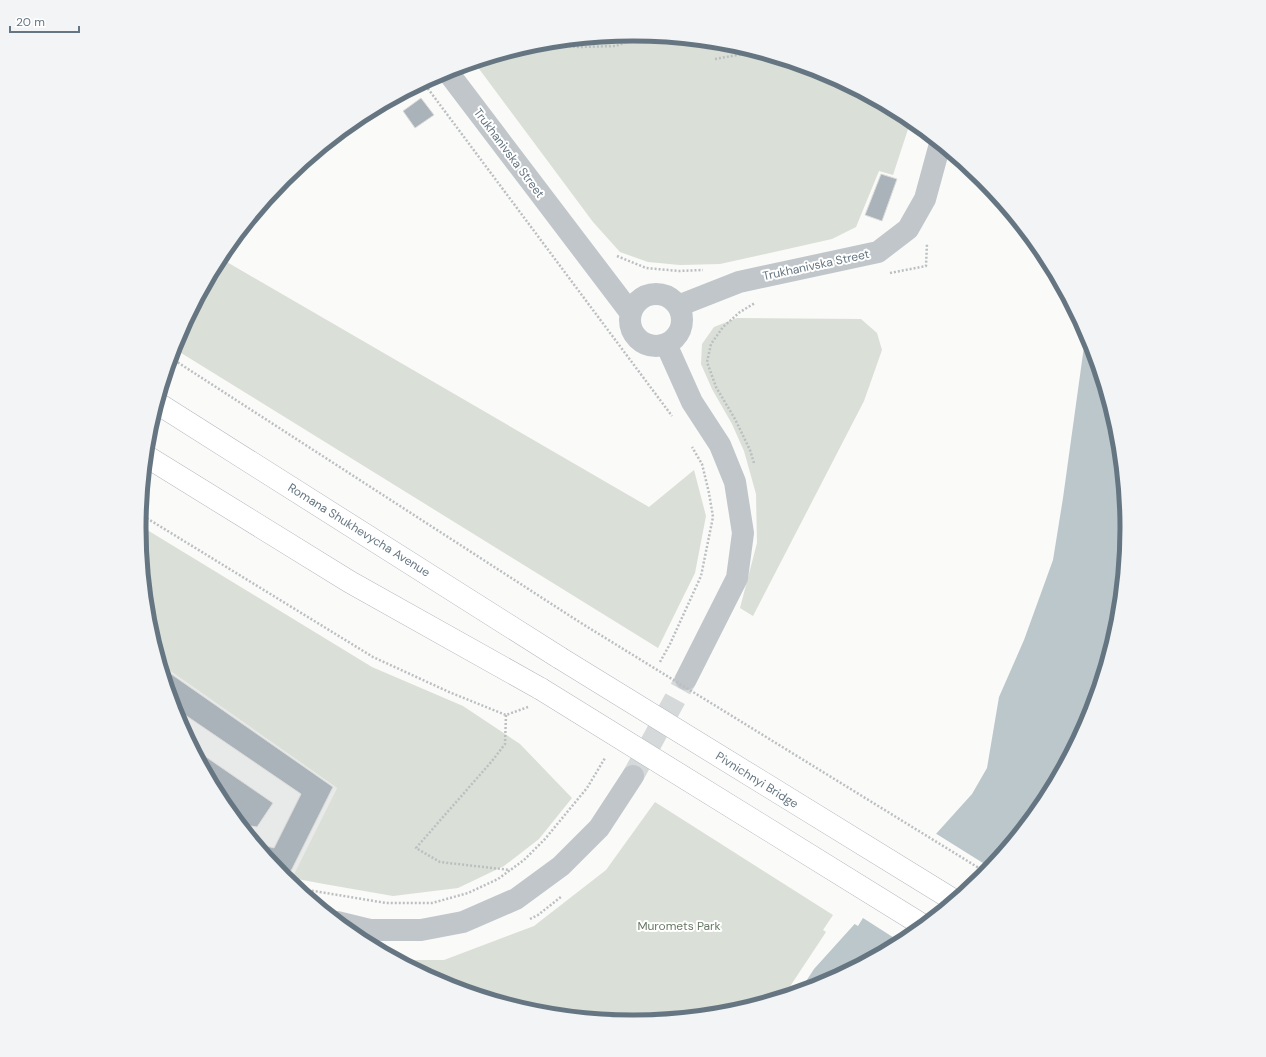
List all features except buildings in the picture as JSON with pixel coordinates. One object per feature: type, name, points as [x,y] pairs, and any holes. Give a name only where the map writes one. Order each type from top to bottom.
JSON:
[{"type":"main road","name":"Romana Shukhevycha Avenue","points":[[161,405],[560,658]]},
{"type":"main road","points":[[151,459],[536,698],[919,923]]},
{"type":"main road","name":"Pivnichnyi Bridge","points":[[560,658],[950,898]]},
{"type":"street","name":"Trukhanivska Street","points":[[451,76],[630,312]]},
{"type":"street","name":"Trukhanivska Street","points":[[678,306],[738,282],[878,252],[908,229],[925,199],[939,149]]},
{"type":"street","points":[[660,294],[667,296],[674,300],[678,306],[682,321],[681,328],[672,341],[658,346],[651,346],[638,340],[633,334],[630,327],[630,312],[634,305],[645,296],[660,294]]},
{"type":"street","points":[[666,344],[692,402],[720,445],[735,482],[743,532],[737,578],[686,679]]},
{"type":"street","points":[[350,925],[370,930],[420,930],[462,922],[516,899],[561,866],[599,828],[633,776]]},
{"type":"path","points":[[563,46],[616,46],[628,41]]},
{"type":"path","points":[[715,59],[743,54]]},
{"type":"path","points":[[427,86],[674,419]]},
{"type":"path","points":[[887,273],[926,266],[927,242]]},
{"type":"path","points":[[613,251],[617,256],[646,268],[679,271],[707,270]]},
{"type":"path","points":[[754,465],[750,450],[735,419],[716,387],[707,362],[711,344],[723,327],[740,312],[758,302]]},
{"type":"path","points":[[175,361],[582,623],[981,870]]},
{"type":"path","points":[[660,662],[670,644],[701,576],[713,517],[702,464],[689,443]]},
{"type":"path","points":[[146,518],[373,657],[449,692],[506,715]]},
{"type":"path","points":[[506,715],[536,698]]},
{"type":"path","points":[[506,715],[505,744],[416,848],[440,862],[510,870]]},
{"type":"path","points":[[306,890],[386,903],[432,903],[468,893],[498,879],[524,860],[545,840],[587,788],[604,758]]},
{"type":"shaded area","points":[[1084,345],[1095,372],[1111,433],[1116,465],[1120,528],[1116,592],[1111,624],[1095,685],[1083,715],[1055,772],[1038,799],[1000,850],[978,873],[930,915],[904,934],[849,966],[804,985],[814,969],[972,794],[987,768],[999,697],[1024,640],[1053,560]]},
{"type":"shaded area","points":[[166,668],[337,788],[292,877],[266,850],[246,825],[211,772],[183,715]]},
{"type":"green space","points":[[633,41],[697,45],[728,50],[759,58],[820,78],[877,106],[909,127],[893,175],[879,171],[856,227],[832,239],[720,264],[680,265],[648,262],[620,252],[593,222],[477,67],[538,50],[569,45]]},
{"type":"green space","points":[[226,261],[649,507],[694,470],[706,516],[695,573],[658,648],[179,352],[196,313]]},
{"type":"green space","points":[[737,318],[861,319],[877,333],[882,350],[864,401],[753,616],[740,608],[757,543],[756,494],[744,451],[732,424],[712,389],[701,364],[702,344],[714,327]]},
{"type":"green space","points":[[146,529],[372,667],[463,706],[520,744],[572,798],[539,839],[504,866],[458,888],[393,896],[292,877],[337,788],[166,668],[155,624],[150,592]]},
{"type":"green space","name":"Muromets Park","points":[[655,802],[833,915],[823,930],[826,932],[787,991],[728,1007],[697,1012],[633,1016],[601,1015],[538,1007],[476,990],[446,979],[406,960],[444,960],[534,926],[606,870]]},
{"type":"pier","points":[[935,833],[986,865],[930,915],[896,939],[863,918],[858,926],[853,923]]},
{"type":"tunnel","points":[[633,776],[686,679]]}]
